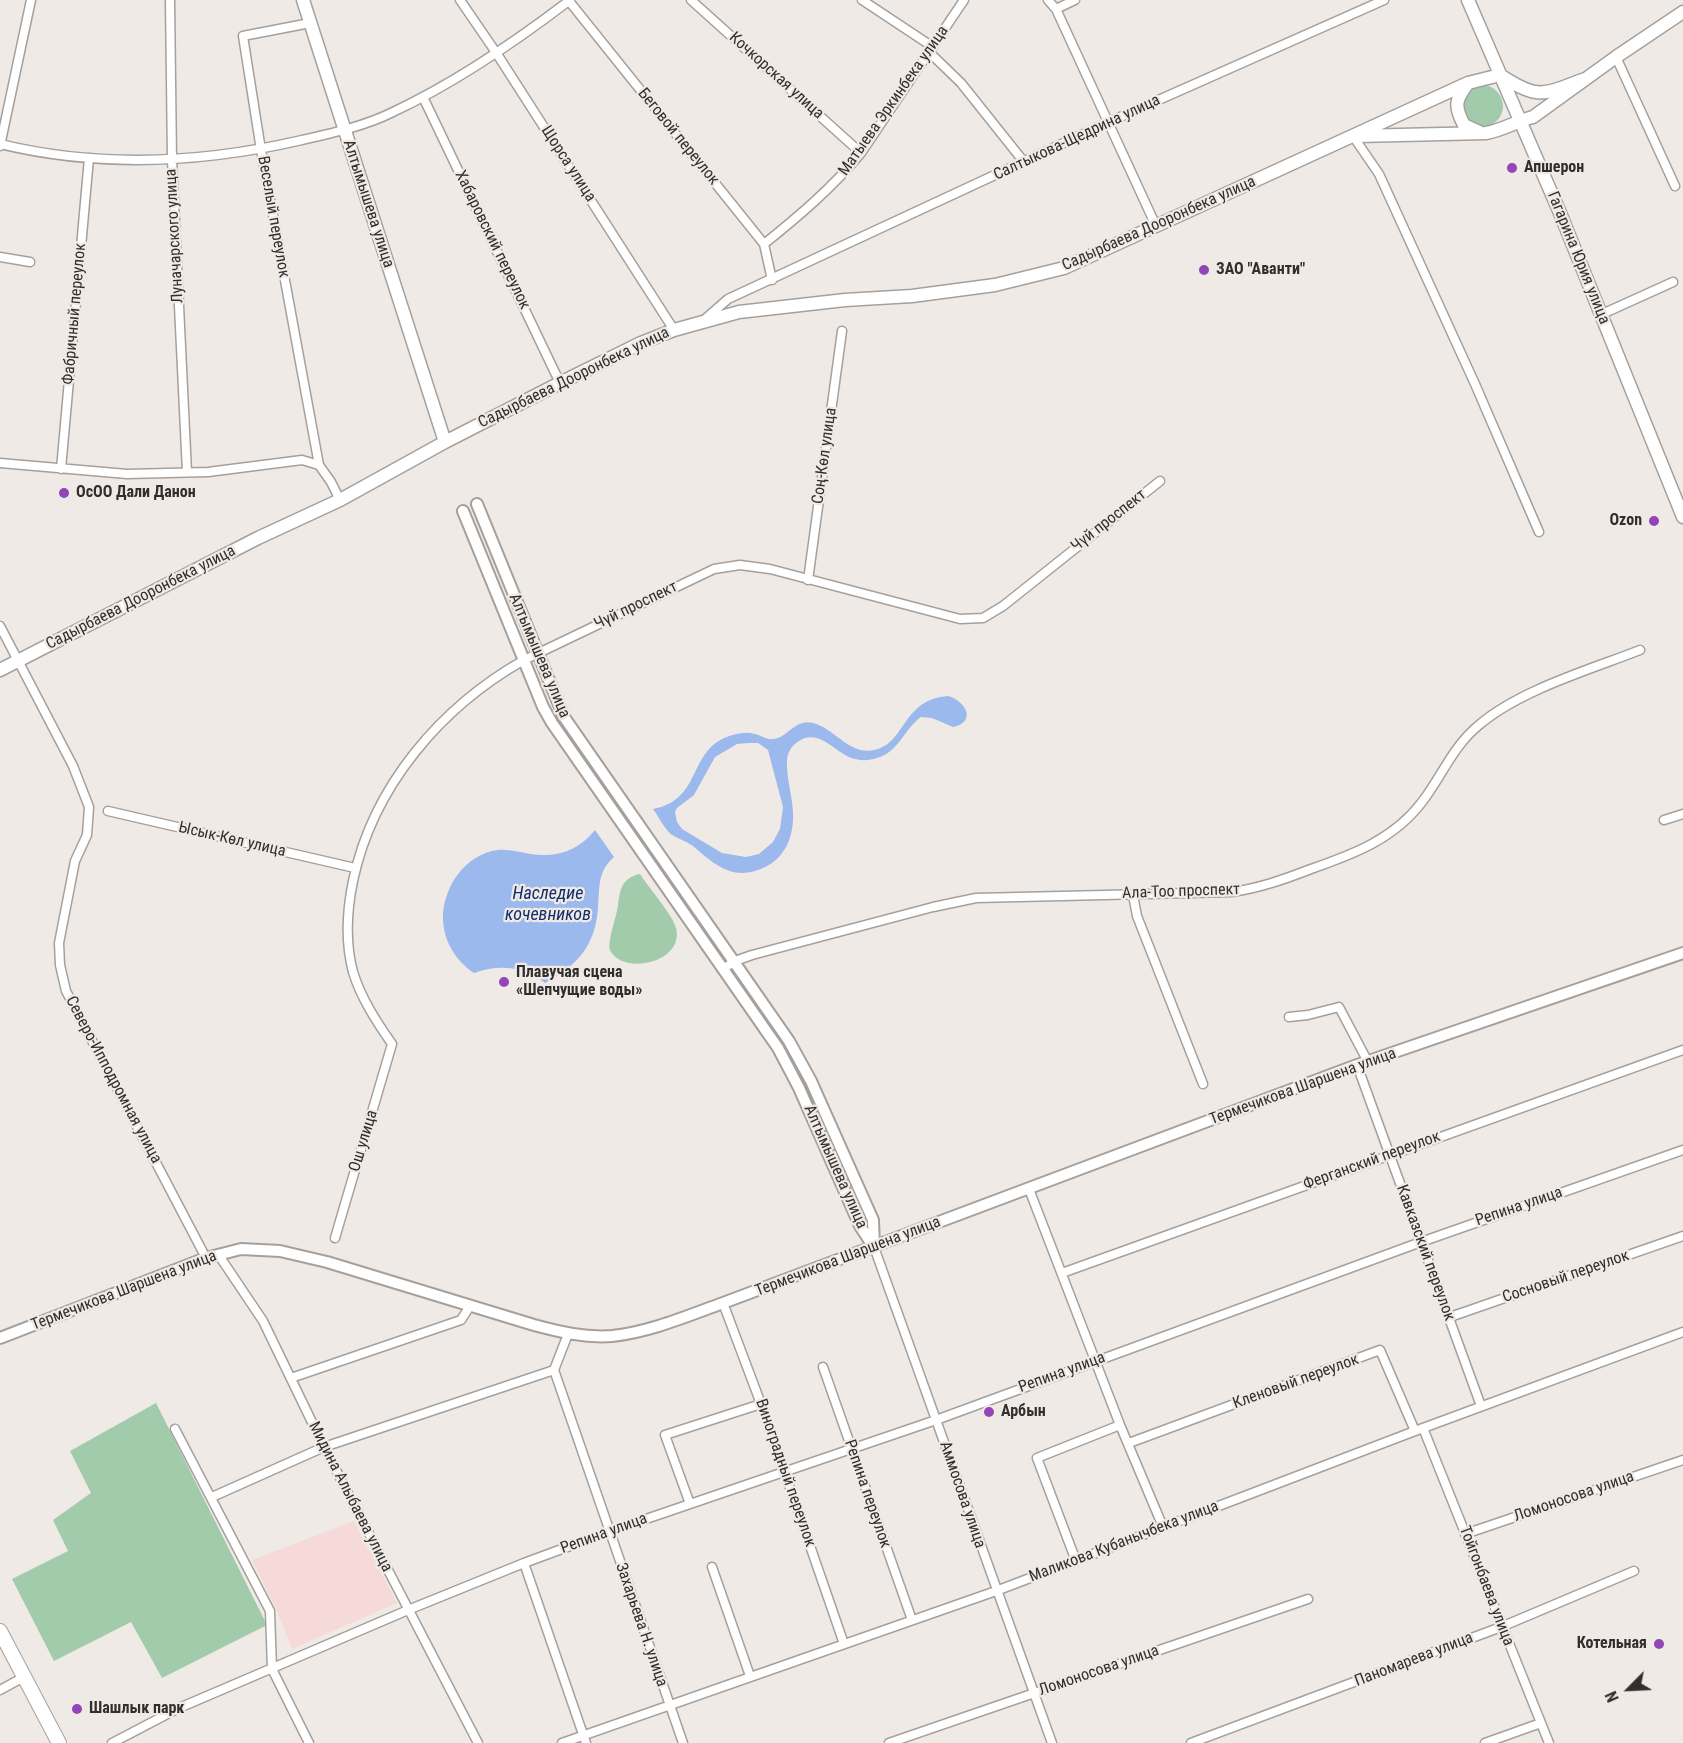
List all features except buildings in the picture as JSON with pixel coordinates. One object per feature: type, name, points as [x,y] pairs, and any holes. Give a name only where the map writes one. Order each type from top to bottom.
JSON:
[{"type":"main road","name":"Алтымышева улица","points":[[303,0],[445,442]]},
{"type":"main road","name":"Гагарина Юрия улица","points":[[1468,0],[1560,213],[1683,517]]},
{"type":"main road","points":[[1500,75],[1516,86],[1538,93],[1550,92],[1585,79],[1683,12]]},
{"type":"main road","name":"Садырбаева Дооронбека улица","points":[[0,670],[258,538],[340,500],[445,442],[640,343],[674,330],[739,312],[912,296],[994,285],[1064,268],[1468,83],[1500,75]]},
{"type":"main road","name":"Садырбаева Дооронбека улица","points":[[1353,136],[1486,134],[1499,131],[1520,120],[1533,117],[1585,79]]},
{"type":"main road","points":[[1468,83],[1458,95],[1456,106],[1459,115],[1464,125],[1486,134]]},
{"type":"main road","points":[[0,1631],[59,1743]]},
{"type":"street","points":[[31,0],[0,145],[32,152],[89,158],[172,160],[261,150],[345,130],[392,113],[497,54],[569,0]]},
{"type":"street","name":"Луначарского улица","points":[[170,0],[172,160],[187,472]]},
{"type":"street","name":"Щорса улица","points":[[460,0],[674,330]]},
{"type":"street","name":"Беговой переулок","points":[[569,0],[764,244],[772,280]]},
{"type":"street","name":"Кочкорская улица","points":[[691,0],[861,153]]},
{"type":"street","points":[[862,0],[932,50],[961,82],[1024,162]]},
{"type":"street","name":"Матыева Эркинбека улица","points":[[764,244],[807,210],[842,176],[861,153],[964,0]]},
{"type":"street","points":[[1048,0],[1056,9],[1156,226]]},
{"type":"street","points":[[1056,9],[1075,0]]},
{"type":"street","name":"Салтыкова-Щедрина улица","points":[[701,322],[728,299],[1109,122],[1384,0]]},
{"type":"street","name":"Веселый переулок","points":[[310,23],[243,36],[261,150],[319,465]]},
{"type":"street","points":[[1616,57],[1675,186]]},
{"type":"street","name":"Хабаровский переулок","points":[[423,97],[560,383]]},
{"type":"street","points":[[1353,136],[1379,174],[1539,531]]},
{"type":"street","name":"Фабричный переулок","points":[[61,469],[89,158]]},
{"type":"street","points":[[0,257],[30,262]]},
{"type":"street","points":[[1600,315],[1673,282]]},
{"type":"street","name":"Соң-Көл улица","points":[[807,580],[842,331]]},
{"type":"street","points":[[0,463],[127,474],[208,472],[302,460],[319,465],[332,482],[340,500]]},
{"type":"street","name":"Чүй проспект","points":[[392,1044],[360,990],[348,946],[349,898],[355,868],[364,839],[388,791],[418,748],[480,687],[524,660],[714,569],[727,566],[756,566],[960,619],[984,618],[1160,481]]},
{"type":"street","name":"Алтымышева улица","points":[[477,504],[556,701],[573,731],[789,1041],[811,1081],[873,1220],[874,1247]]},
{"type":"street","name":"Алтымышева улица","points":[[463,511],[552,723],[783,1058],[804,1097],[860,1226],[874,1247]]},
{"type":"street","name":"Северо-Ипподромная улица","points":[[0,626],[73,766],[89,807],[87,835],[75,861],[59,943],[60,965],[66,991],[206,1258]]},
{"type":"street","name":"Ала-Тоо проспект","points":[[723,969],[735,961],[957,901],[1004,896],[1232,892],[1275,883],[1361,850],[1395,830],[1411,815],[1432,787],[1452,752],[1464,738],[1492,714],[1523,696],[1640,650]]},
{"type":"street","name":"Ысык-Көл улица","points":[[108,811],[355,868]]},
{"type":"street","points":[[1664,820],[1683,814]]},
{"type":"street","points":[[1133,895],[1137,915],[1203,1084]]},
{"type":"street","name":"Термечикова Шаршена улица","points":[[0,1338],[206,1258],[241,1249],[280,1251],[327,1262],[568,1334],[611,1336],[633,1333],[723,1303],[1363,1064],[1683,953]]},
{"type":"street","name":"Кавказский переулок","points":[[1289,1017],[1339,1007],[1363,1064],[1389,1155],[1481,1406]]},
{"type":"street","name":"Ош улица","points":[[335,1238],[392,1044]]},
{"type":"street","name":"Ферганский переулок","points":[[1062,1273],[1683,1050]]},
{"type":"street","name":"Репина улица","points":[[112,1743],[179,1708],[524,1563],[936,1420],[1421,1242],[1683,1149]]},
{"type":"street","points":[[1029,1189],[1120,1425],[1163,1527]]},
{"type":"street","name":"Сосновый переулок","points":[[1450,1317],[1683,1236]]},
{"type":"street","name":"Аммосова улица","points":[[874,1247],[1052,1743]]},
{"type":"street","name":"Мидина Алыбаева улица","points":[[218,1254],[263,1321],[324,1447],[478,1743]]},
{"type":"street","name":"Виноградный переулок","points":[[723,1303],[761,1404],[844,1644]]},
{"type":"street","points":[[291,1378],[461,1320],[470,1306]]},
{"type":"street","name":"Маликова Кубанычбека улица","points":[[562,1743],[585,1739],[669,1705],[750,1676],[996,1592],[1481,1406],[1683,1332]]},
{"type":"street","points":[[212,1497],[324,1447],[554,1370],[568,1334]]},
{"type":"street","name":"Кленовый переулок","points":[[1129,1443],[1380,1350],[1419,1430]]},
{"type":"street","name":"Репина переулок","points":[[823,1368],[912,1620]]},
{"type":"street","name":"Захарьева Н. улица","points":[[554,1370],[682,1743]]},
{"type":"street","points":[[690,1504],[665,1435],[761,1404]]},
{"type":"street","points":[[1076,1561],[1037,1458],[1120,1425]]},
{"type":"street","points":[[176,1429],[270,1611],[272,1669],[309,1743]]},
{"type":"street","name":"Тойгонбаева улица","points":[[1419,1430],[1466,1534],[1548,1743]]},
{"type":"street","name":"Ломоносова улица","points":[[1466,1534],[1683,1460]]},
{"type":"street","points":[[524,1563],[585,1739]]},
{"type":"street","points":[[712,1567],[750,1676]]},
{"type":"street","name":"Паномарева улица","points":[[1191,1743],[1501,1627],[1634,1571]]},
{"type":"street","name":"Ломоносова улица","points":[[889,1743],[1308,1599]]},
{"type":"street","points":[[0,1689],[24,1677]]},
{"type":"street","points":[[1485,1743],[1541,1723]]},
{"type":"shaded area","points":[[354,1521],[397,1603],[292,1649],[277,1611],[252,1560]]},
{"type":"green space","points":[[1482,85],[1497,91],[1503,106],[1497,121],[1482,127],[1467,121],[1461,106],[1467,91]]},
{"type":"green space","points":[[640,874],[674,922],[676,940],[671,950],[662,957],[639,964],[617,958],[609,946],[621,889],[629,878]]},
{"type":"green space","points":[[156,1403],[267,1625],[162,1678],[131,1622],[54,1661],[12,1579],[68,1551],[53,1520],[91,1493],[70,1451]]},
{"type":"water","points":[[948,696],[960,702],[966,712],[965,721],[953,727],[932,718],[921,717],[891,751],[870,760],[849,757],[813,737],[794,745],[787,760],[793,806],[790,839],[775,860],[756,871],[736,872],[718,866],[693,846],[669,833],[653,809],[668,804],[679,796],[687,787],[704,755],[724,738],[747,733],[773,739],[807,722],[829,730],[857,749],[874,750],[893,739],[913,713],[933,699]],"holes":[[[758,743],[768,750],[783,807],[780,829],[773,842],[759,854],[746,857],[722,853],[682,829],[677,822],[675,812],[694,795],[715,757],[737,744]]]},
{"type":"water","name":"Наследие кочевников","points":[[595,830],[614,857],[602,874],[593,933],[583,953],[575,962],[545,983],[528,973],[511,968],[493,968],[474,973],[462,963],[452,950],[443,920],[451,885],[466,865],[475,858],[498,850],[540,855],[558,854],[574,848]]},
{"type":"place","name":"Апшерон","points":[[1512,168]]},
{"type":"place","name":"ЗАО \"Аванти\"","points":[[1204,270]]},
{"type":"place","name":"ОсОО Дали Данон","points":[[64,493]]},
{"type":"place","name":"Ozon","points":[[1654,521]]},
{"type":"place","name":"Плавучая сцена «Шепчущие воды»","points":[[504,982]]},
{"type":"place","name":"Арбын","points":[[989,1412]]},
{"type":"place","name":"Котельная","points":[[1659,1644]]},
{"type":"place","name":"Шашлык парк","points":[[77,1709]]}]
